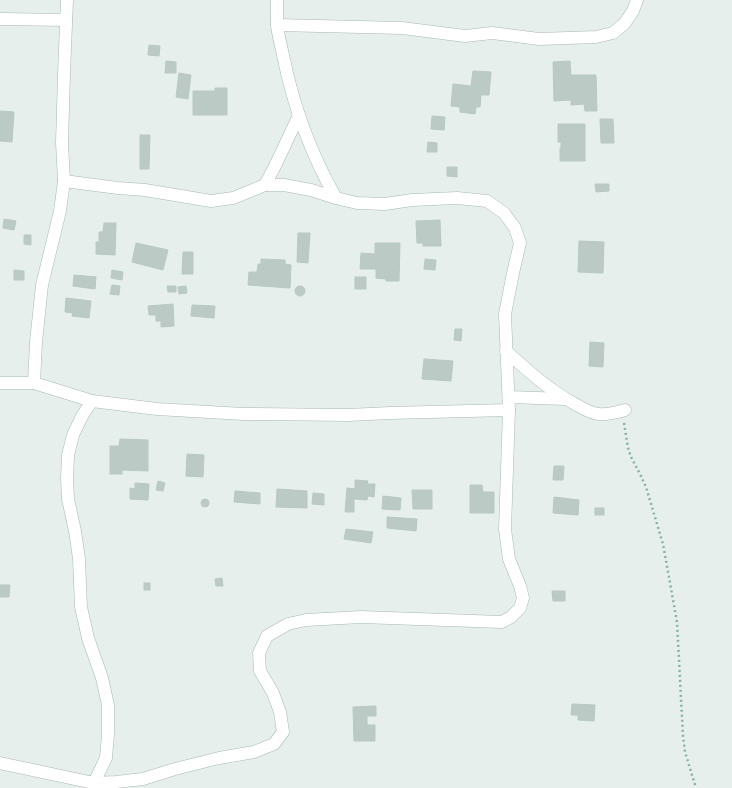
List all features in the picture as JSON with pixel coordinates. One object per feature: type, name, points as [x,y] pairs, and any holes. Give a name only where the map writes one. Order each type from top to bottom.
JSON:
[{"type":"street","points":[[34,383],[36,342],[42,285],[60,211],[64,181],[62,143],[67,0]]},
{"type":"street","points":[[277,0],[277,25],[287,76],[298,115],[323,174],[336,198]]},
{"type":"street","points":[[277,25],[402,28],[465,36],[492,33],[539,38],[596,37],[613,33],[624,24],[632,12],[637,0]]},
{"type":"street","points":[[0,19],[66,20]]},
{"type":"street","points":[[265,185],[298,115]]},
{"type":"street","points":[[0,763],[94,783],[144,779],[174,769],[219,758],[254,752],[274,744],[283,732],[280,712],[273,693],[260,671],[259,652],[267,636],[288,624],[306,620],[361,617],[502,622],[511,617],[520,608],[523,598],[520,586],[509,559],[505,529],[509,397],[505,314],[520,243],[515,228],[504,212],[487,201],[457,198],[412,200],[385,204],[357,203],[311,190],[284,185],[265,185],[234,198],[211,200],[145,190],[64,181]]},
{"type":"street","points":[[506,351],[549,388],[585,410],[596,414],[609,415],[625,410]]},
{"type":"street","points":[[0,382],[34,383],[92,401],[157,410],[243,414],[348,416],[390,413],[509,410]]},
{"type":"street","points":[[509,397],[567,399]]},
{"type":"street","points":[[92,401],[82,416],[73,435],[68,455],[67,478],[68,499],[75,530],[79,559],[81,607],[88,638],[102,678],[108,705],[106,758],[94,783]]},
{"type":"path","points":[[625,410],[624,423],[628,448],[646,487],[663,544],[677,622],[685,752],[696,788]]},
{"type":"building","points":[[149,45],[160,46],[159,56],[148,55]]},
{"type":"building","points":[[166,61],[176,62],[176,73],[165,73]]},
{"type":"building","points":[[570,61],[571,75],[596,75],[597,111],[585,111],[584,104],[571,105],[571,100],[554,101],[553,62]]},
{"type":"building","points":[[473,71],[491,72],[489,95],[481,95],[480,107],[476,107],[475,114],[460,112],[460,107],[451,106],[453,84],[471,86]]},
{"type":"building","points":[[179,73],[191,75],[188,99],[176,97]]},
{"type":"building","points":[[215,88],[227,88],[227,115],[193,115],[193,91],[215,91]]},
{"type":"building","points":[[0,111],[14,112],[12,142],[0,141]]},
{"type":"building","points":[[432,116],[445,117],[444,130],[431,129]]},
{"type":"building","points":[[600,119],[613,119],[614,143],[601,143]]},
{"type":"building","points":[[558,124],[585,124],[585,161],[560,161],[561,142],[558,142]]},
{"type":"building","points":[[140,135],[150,135],[149,169],[140,169]]},
{"type":"building","points":[[428,142],[437,143],[437,152],[427,152]]},
{"type":"building","points":[[447,167],[457,167],[457,177],[447,176]]},
{"type":"building","points":[[595,184],[609,184],[609,191],[596,192]]},
{"type":"building","points":[[4,219],[16,221],[14,230],[3,228]]},
{"type":"building","points":[[440,220],[441,246],[423,246],[423,243],[417,243],[416,221]]},
{"type":"building","points":[[104,223],[116,223],[115,255],[96,254],[96,242],[99,242],[99,232],[103,232]]},
{"type":"building","points":[[298,233],[310,233],[308,263],[297,262]]},
{"type":"building","points":[[24,235],[31,235],[31,245],[24,244]]},
{"type":"building","points":[[579,241],[604,242],[603,273],[578,272]]},
{"type":"building","points":[[136,243],[168,250],[163,270],[132,262]]},
{"type":"building","points":[[375,243],[400,243],[399,281],[386,281],[386,279],[376,278],[376,269],[360,269],[361,253],[375,254]]},
{"type":"building","points":[[183,252],[193,252],[193,274],[182,274]]},
{"type":"building","points":[[261,259],[285,260],[285,264],[291,265],[290,288],[248,285],[249,272],[257,272],[258,264],[261,264]]},
{"type":"building","points":[[425,259],[436,260],[435,270],[424,269]]},
{"type":"building","points":[[14,270],[24,271],[24,280],[14,280]]},
{"type":"building","points":[[112,270],[123,272],[122,280],[111,278]]},
{"type":"building","points":[[74,275],[96,277],[95,289],[73,286]]},
{"type":"building","points":[[355,277],[366,277],[366,289],[355,289]]},
{"type":"building","points":[[112,285],[120,286],[119,295],[110,294]]},
{"type":"building","points":[[167,286],[176,286],[176,292],[168,292]]},
{"type":"building","points":[[186,286],[187,293],[179,294],[178,287]]},
{"type":"building","points":[[298,286],[302,286],[304,287],[304,295],[298,296],[295,293],[295,289]]},
{"type":"building","points":[[66,298],[91,301],[89,318],[72,316],[73,313],[65,312]]},
{"type":"building","points":[[173,304],[174,326],[161,327],[161,321],[156,321],[156,315],[149,315],[148,306]]},
{"type":"building","points":[[192,305],[215,306],[214,318],[191,316]]},
{"type":"building","points":[[455,329],[462,329],[461,341],[454,340]]},
{"type":"building","points":[[590,342],[604,343],[603,367],[589,366]]},
{"type":"building","points":[[424,359],[453,361],[451,381],[422,379]]},
{"type":"building","points":[[120,439],[148,440],[148,471],[122,470],[122,474],[110,474],[110,446],[119,446]]},
{"type":"building","points":[[187,454],[204,455],[203,477],[186,476]]},
{"type":"building","points":[[554,466],[564,466],[563,480],[553,480]]},
{"type":"building","points":[[355,480],[368,481],[367,484],[375,484],[374,497],[368,496],[367,500],[354,499],[354,512],[345,512],[347,488],[355,489]]},
{"type":"building","points":[[158,481],[165,483],[163,491],[156,490]]},
{"type":"building","points":[[135,483],[149,484],[148,500],[130,499],[130,488],[135,489]]},
{"type":"building","points":[[470,485],[482,485],[483,492],[494,492],[494,513],[470,513]]},
{"type":"building","points":[[277,489],[307,491],[307,508],[276,507]]},
{"type":"building","points":[[412,490],[432,490],[432,509],[413,509]]},
{"type":"building","points":[[235,491],[260,493],[260,504],[234,502]]},
{"type":"building","points":[[313,493],[324,494],[324,505],[312,504]]},
{"type":"building","points":[[383,496],[401,498],[400,510],[382,509]]},
{"type":"building","points":[[554,497],[579,500],[578,515],[553,513]]},
{"type":"building","points":[[203,499],[207,499],[209,503],[207,507],[203,507],[201,505],[201,501]]},
{"type":"building","points":[[595,508],[604,508],[604,515],[595,515]]},
{"type":"building","points":[[387,517],[417,519],[416,531],[387,528]]},
{"type":"building","points":[[346,529],[373,532],[371,543],[344,539]]},
{"type":"building","points":[[222,578],[223,586],[216,586],[215,579]]},
{"type":"building","points":[[144,583],[150,583],[150,590],[144,590]]},
{"type":"building","points":[[0,585],[10,585],[9,597],[0,597]]},
{"type":"building","points":[[552,591],[565,591],[565,601],[553,601]]},
{"type":"building","points":[[572,704],[595,705],[594,721],[578,720],[578,715],[571,715]]},
{"type":"building","points":[[376,706],[376,716],[367,716],[367,725],[375,725],[375,741],[354,741],[353,707]]}]
